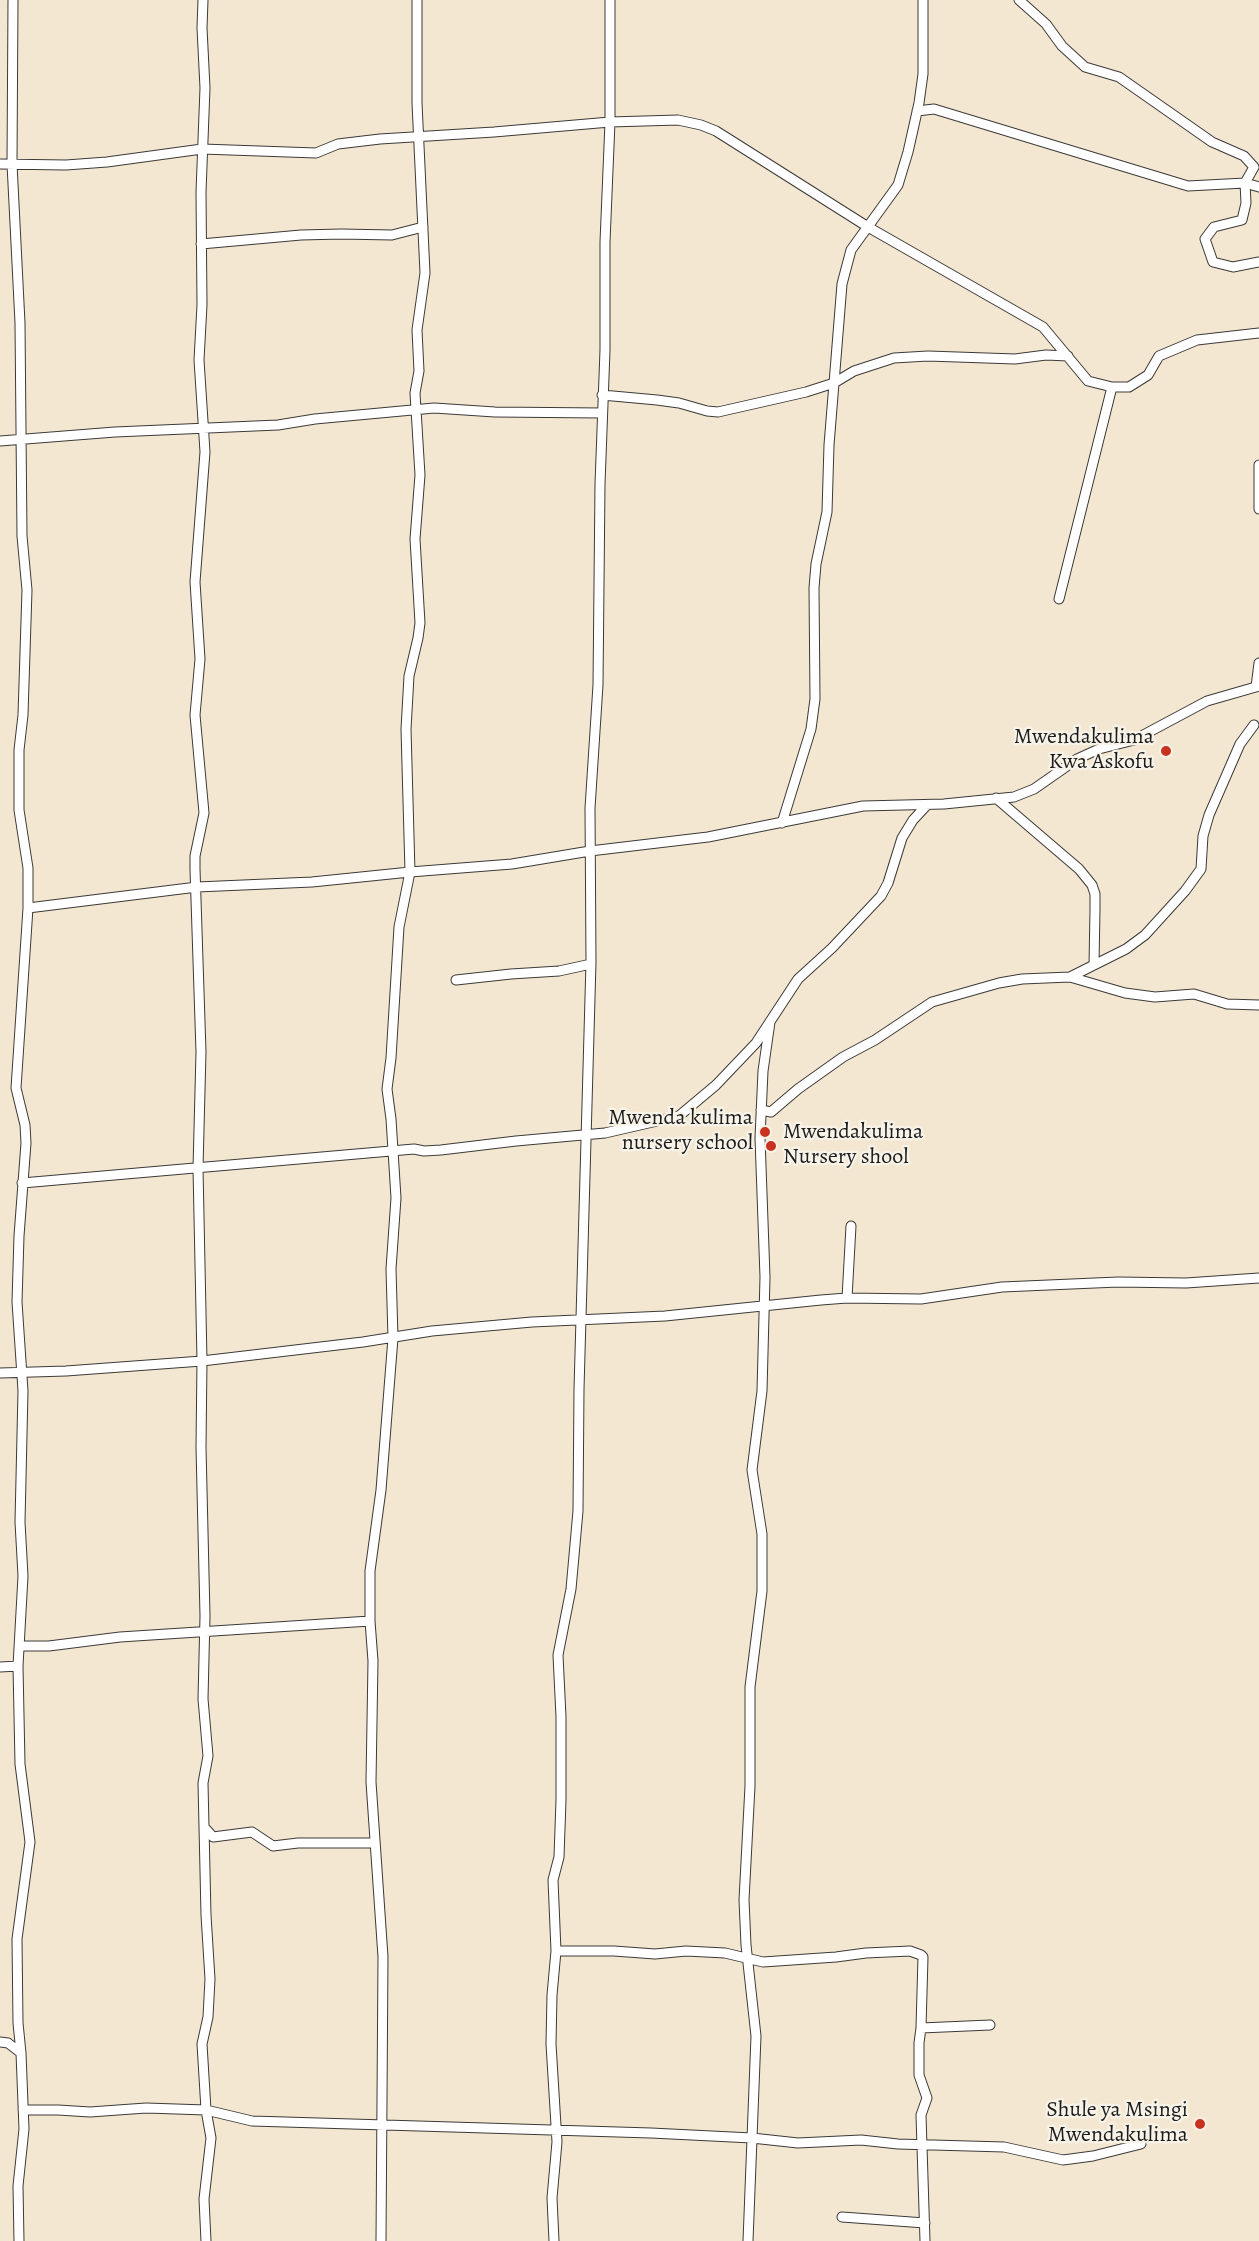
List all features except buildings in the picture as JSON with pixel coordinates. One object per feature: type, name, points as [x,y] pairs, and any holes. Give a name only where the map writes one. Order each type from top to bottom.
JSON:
[{"type":"street","points":[[13,0],[12,164],[20,323],[22,536],[27,590],[19,775],[20,810],[28,868],[28,908],[16,1088],[25,1125],[26,1143],[17,1302],[21,1371],[20,1522],[23,1576],[18,1666],[20,1764],[30,1842],[17,1939],[18,2023],[24,2129],[18,2186],[19,2241]]},
{"type":"street","points":[[203,0],[205,88],[202,149],[202,314],[199,360],[204,466],[195,582],[200,659],[198,704],[195,715],[204,813],[195,856],[202,1071],[198,1168],[203,1699],[208,1756],[203,1783],[210,1978],[208,2017],[202,2044],[206,2110],[211,2138],[204,2199],[206,2241]]},
{"type":"street","points":[[381,2241],[383,1947],[371,1782],[373,1661],[370,1621],[372,1543],[381,1490],[393,1338],[391,1269],[396,1198],[387,1089],[399,927],[410,872],[406,729],[409,676],[418,638],[420,612],[415,539],[420,476],[416,410],[419,356],[417,330],[425,273],[418,136],[417,0]]},
{"type":"street","points":[[554,2241],[552,2198],[556,2130],[551,2044],[555,1951],[553,1880],[559,1857],[561,1800],[561,1710],[558,1655],[575,1565],[578,1510],[591,964],[590,808],[598,685],[602,395],[605,350],[604,242],[610,122],[610,0]]},
{"type":"street","points":[[782,823],[811,729],[815,699],[814,588],[816,564],[827,512],[829,445],[842,284],[851,250],[898,185],[917,111],[923,74],[923,0]]},
{"type":"street","points":[[1018,0],[1046,24],[1062,46],[1085,66],[1119,77],[1212,142],[1244,156],[1254,167],[1245,183],[1246,203],[1242,220],[1214,227],[1204,239],[1213,262],[1233,267],[1259,262]]},
{"type":"street","points":[[917,111],[934,109],[1188,186],[1245,183],[1259,186]]},
{"type":"street","points":[[0,164],[66,165],[107,162],[202,149],[316,153],[338,144],[418,136],[610,122],[678,120],[701,125],[717,132],[868,227],[1043,327],[1088,381],[1112,387],[1129,387],[1148,375],[1159,356],[1197,340],[1259,333]]},
{"type":"street","points":[[201,244],[311,235],[392,236],[423,227]]},
{"type":"street","points":[[602,395],[679,403],[718,412],[834,383],[854,371],[894,358],[928,356],[1005,359],[1046,355],[1068,356]]},
{"type":"street","points":[[1059,599],[1112,387]]},
{"type":"street","points":[[0,441],[202,427],[278,426],[315,419],[434,408],[495,412],[602,413]]},
{"type":"street","points":[[1259,465],[1259,509]]},
{"type":"street","points":[[28,908],[197,887],[312,882],[512,864],[590,851],[708,837],[863,806],[927,804],[1024,794],[1077,759],[1099,749],[1134,740],[1207,701],[1257,687],[1259,663]]},
{"type":"street","points":[[1070,977],[1126,948],[1145,935],[1196,878],[1201,869],[1203,836],[1209,815],[1240,744],[1254,725]]},
{"type":"street","points":[[996,798],[1079,869],[1092,885],[1095,894],[1094,965]]},
{"type":"street","points":[[22,1183],[414,1149],[441,1150],[516,1140],[587,1135],[679,1116],[716,1085],[756,1043],[798,979],[832,948],[880,896],[888,883],[902,838],[913,820],[927,804]]},
{"type":"street","points":[[456,980],[559,972],[591,964]]},
{"type":"street","points":[[761,1110],[771,1112],[798,1089],[843,1057],[875,1040],[932,1002],[999,983],[1022,979],[1070,977],[1125,993],[1155,997],[1194,994],[1227,1004],[1259,1005]]},
{"type":"street","points":[[748,2241],[756,2037],[747,1957],[744,1900],[750,1786],[750,1687],[762,1591],[763,1558],[762,1534],[752,1470],[761,1401],[765,1278],[760,1175],[761,1110],[770,1022]]},
{"type":"street","points":[[847,1298],[851,1226]]},
{"type":"street","points":[[0,1373],[101,1369],[201,1361],[393,1338],[432,1331],[532,1322],[665,1316],[847,1298],[921,1299],[1002,1287],[1118,1282],[1186,1283],[1259,1278]]},
{"type":"street","points":[[19,1646],[49,1646],[120,1637],[370,1621]]},
{"type":"street","points":[[0,1667],[18,1666]]},
{"type":"street","points":[[204,1827],[213,1837],[252,1832],[273,1846],[298,1843],[374,1843]]},
{"type":"street","points":[[555,1951],[655,1954],[686,1951],[725,1953],[763,1962],[899,1951],[918,1953],[923,1958],[919,2075],[927,2098],[922,2112],[925,2241]]},
{"type":"street","points":[[921,2028],[990,2025]]},
{"type":"street","points":[[0,2042],[8,2043],[21,2054]]},
{"type":"street","points":[[23,2110],[58,2109],[90,2112],[139,2108],[206,2110],[252,2121],[556,2130],[752,2138],[798,2143],[861,2140],[922,2145],[1004,2147],[1064,2160],[1093,2156],[1141,2144]]},
{"type":"street","points":[[842,2217],[925,2223]]},
{"type":"place","name":"Mwendakulima Kwa Askofu","points":[[1166,751]]},
{"type":"place","name":"Mwenda kulima nursery school","points":[[765,1132]]},
{"type":"place","name":"Mwendakulima Nursery shool","points":[[771,1146]]},
{"type":"place","name":"Shule ya Msingi Mwendakulima","points":[[1200,2124]]}]
